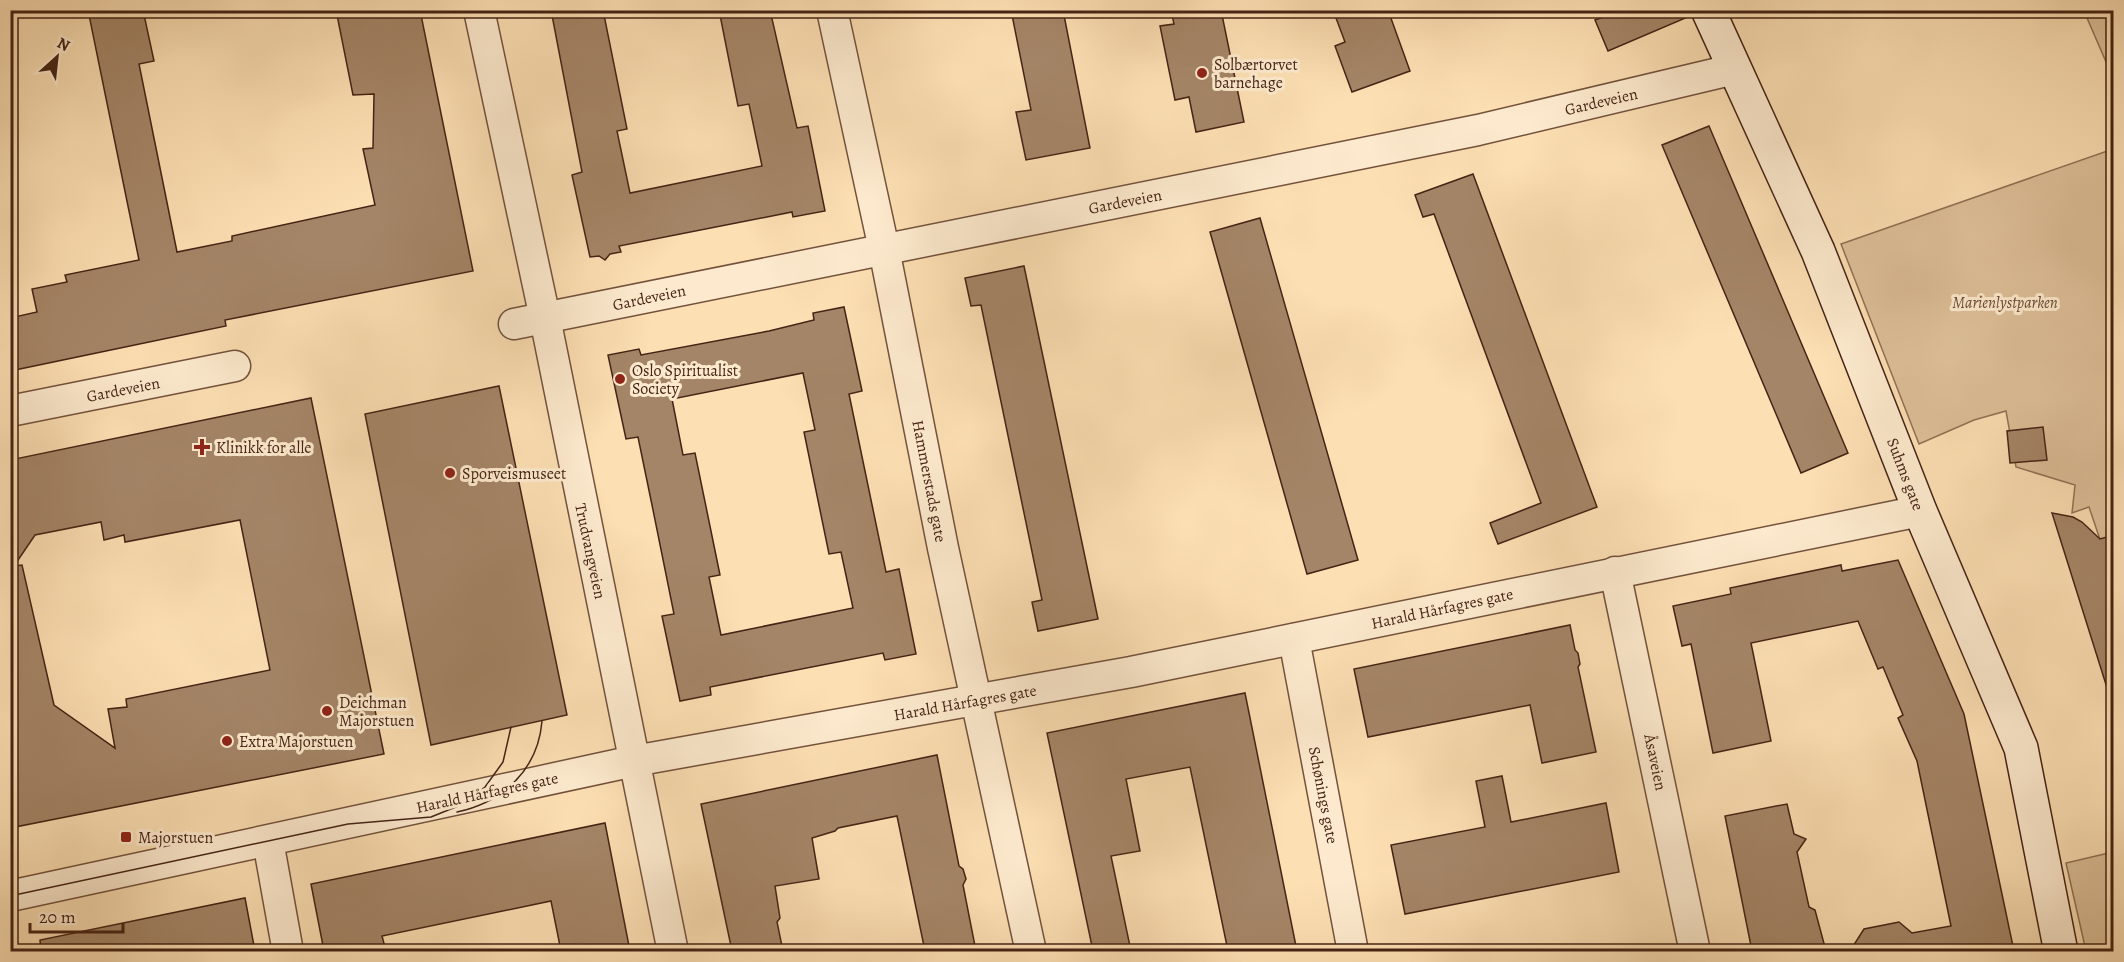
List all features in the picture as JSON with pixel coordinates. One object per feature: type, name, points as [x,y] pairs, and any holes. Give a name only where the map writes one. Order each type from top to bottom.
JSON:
[{"type":"street","name":"Trudvangveien","points":[[479,10],[545,318],[674,951]]},
{"type":"street","name":"Hammerstads gate","points":[[832,10],[884,249],[943,548],[1031,951]]},
{"type":"street","name":"Suhms gate","points":[[1708,10],[1822,260],[1920,511],[2021,748],[2061,951]]},
{"type":"street","name":"Gardeveien","points":[[514,324],[1478,130],[1735,69]]},
{"type":"street","name":"Gardeveien","points":[[10,411],[235,366]]},
{"type":"street","name":"Harald Hårfagres gate","points":[[10,896],[634,761],[978,700],[1293,639],[1920,511]]},
{"type":"street","name":"Åsaveien","points":[[1615,572],[1695,951]]},
{"type":"street","name":"Schønings gate","points":[[1293,639],[1353,951]]},
{"type":"street","points":[[268,841],[288,951]]},
{"type":"green space","points":[[2084,11],[2113,11],[2113,78]]},
{"type":"green space","name":"Marienlystparken","points":[[2113,149],[2113,578],[2089,507],[2072,513],[2075,485],[2016,467],[2006,411],[1974,420],[1919,444],[1841,244]]},
{"type":"green space","points":[[2113,852],[2113,950],[2086,951],[2066,863]]},
{"type":"building","points":[[88,10],[143,10],[154,61],[139,64],[177,252],[232,241],[232,236],[375,205],[363,149],[373,148],[374,94],[353,95],[336,10],[420,10],[473,271],[225,320],[226,326],[10,371],[10,318],[37,312],[32,289],[67,282],[65,275],[139,260]]},
{"type":"building","points":[[551,10],[603,10],[627,129],[617,131],[630,193],[762,166],[749,104],[738,106],[719,10],[770,10],[797,128],[808,126],[825,211],[793,217],[792,212],[619,246],[621,252],[610,254],[605,260],[599,256],[590,257],[572,175],[582,172]]},
{"type":"building","points":[[1011,10],[1063,10],[1090,148],[1026,160],[1016,112],[1031,110]]},
{"type":"building","points":[[1171,10],[1221,10],[1244,122],[1196,132],[1189,97],[1175,100],[1160,26],[1174,24]]},
{"type":"building","points":[[1333,10],[1388,10],[1410,71],[1352,92],[1335,46],[1345,42]]},
{"type":"building","points":[[1603,10],[1690,10],[1690,16],[1608,51],[1595,20],[1606,16]]},
{"type":"building","points":[[1709,126],[1848,453],[1801,473],[1662,145]]},
{"type":"building","points":[[1473,174],[1597,507],[1498,544],[1490,523],[1541,503],[1434,214],[1423,217],[1415,195]]},
{"type":"building","points":[[1260,218],[1358,560],[1307,574],[1210,232]]},
{"type":"building","points":[[1024,266],[1098,619],[1038,631],[1032,602],[1042,600],[981,305],[971,306],[965,278]]},
{"type":"building","points":[[844,307],[862,391],[849,394],[886,572],[899,569],[916,654],[885,660],[883,653],[710,687],[711,695],[680,701],[662,616],[674,614],[638,437],[626,439],[608,355],[639,349],[641,355],[769,331],[814,320],[813,313]],"holes":[[[803,373],[815,430],[804,432],[829,554],[841,552],[853,608],[721,635],[709,577],[720,575],[695,453],[683,455],[672,399]]]},
{"type":"building","points":[[499,386],[567,715],[431,745],[365,414]]},
{"type":"building","points":[[311,398],[384,754],[10,828],[10,460]],"holes":[[[240,520],[270,670],[126,699],[127,707],[108,709],[115,748],[54,705],[22,565],[14,566],[35,535],[101,522],[104,540],[124,535],[125,542]]]},
{"type":"building","points":[[2043,427],[2047,460],[2010,463],[2007,431]]},
{"type":"building","points":[[2052,513],[2073,517],[2082,522],[2100,539],[2114,535],[2114,690],[2108,691]]},
{"type":"building","points":[[1898,560],[1964,714],[2014,951],[1850,951],[1864,929],[1899,922],[1912,933],[1951,926],[1917,761],[1898,718],[1903,715],[1883,667],[1878,669],[1858,621],[1751,643],[1771,741],[1713,753],[1691,644],[1682,646],[1673,606],[1731,594],[1730,588],[1841,565],[1842,571]]},
{"type":"building","points":[[1570,625],[1575,650],[1578,653],[1580,664],[1578,667],[1596,752],[1542,763],[1530,705],[1368,737],[1354,669]]},
{"type":"building","points":[[1245,693],[1297,951],[1228,951],[1190,767],[1126,779],[1140,851],[1111,856],[1131,951],[1093,951],[1047,733]]},
{"type":"building","points":[[937,755],[959,866],[963,869],[966,879],[963,885],[976,951],[925,951],[897,816],[838,828],[812,838],[819,879],[775,886],[780,918],[777,922],[783,951],[732,951],[701,804]]},
{"type":"building","points":[[1502,776],[1511,822],[1606,803],[1619,872],[1405,914],[1391,845],[1485,827],[1476,781]]},
{"type":"building","points":[[1787,804],[1794,834],[1806,839],[1797,852],[1809,907],[1815,910],[1826,951],[1752,951],[1725,816]]},
{"type":"building","points":[[605,823],[630,951],[561,951],[551,901],[382,936],[386,951],[324,951],[311,884]]},
{"type":"building","points":[[245,898],[255,951],[41,951],[40,940]]},
{"type":"tram line","points":[[457,812],[489,800],[503,792],[515,781],[534,754],[542,721]]},
{"type":"tram line","points":[[10,896],[348,824],[431,817],[463,804],[485,787],[503,762],[511,727]]},
{"type":"place","name":"Solbærtorvet barnehage","points":[[1202,73]]},
{"type":"place","name":"Oslo Spiritualist Society","points":[[620,379]]},
{"type":"place","name":"Klinikk for alle","points":[[202,447]]},
{"type":"place","name":"Sporveismuseet","points":[[450,473]]},
{"type":"place","name":"Deichman Majorstuen","points":[[327,711]]},
{"type":"place","name":"Extra Majorstuen","points":[[227,741]]},
{"type":"place","name":"Majorstuen","points":[[126,837]]}]
